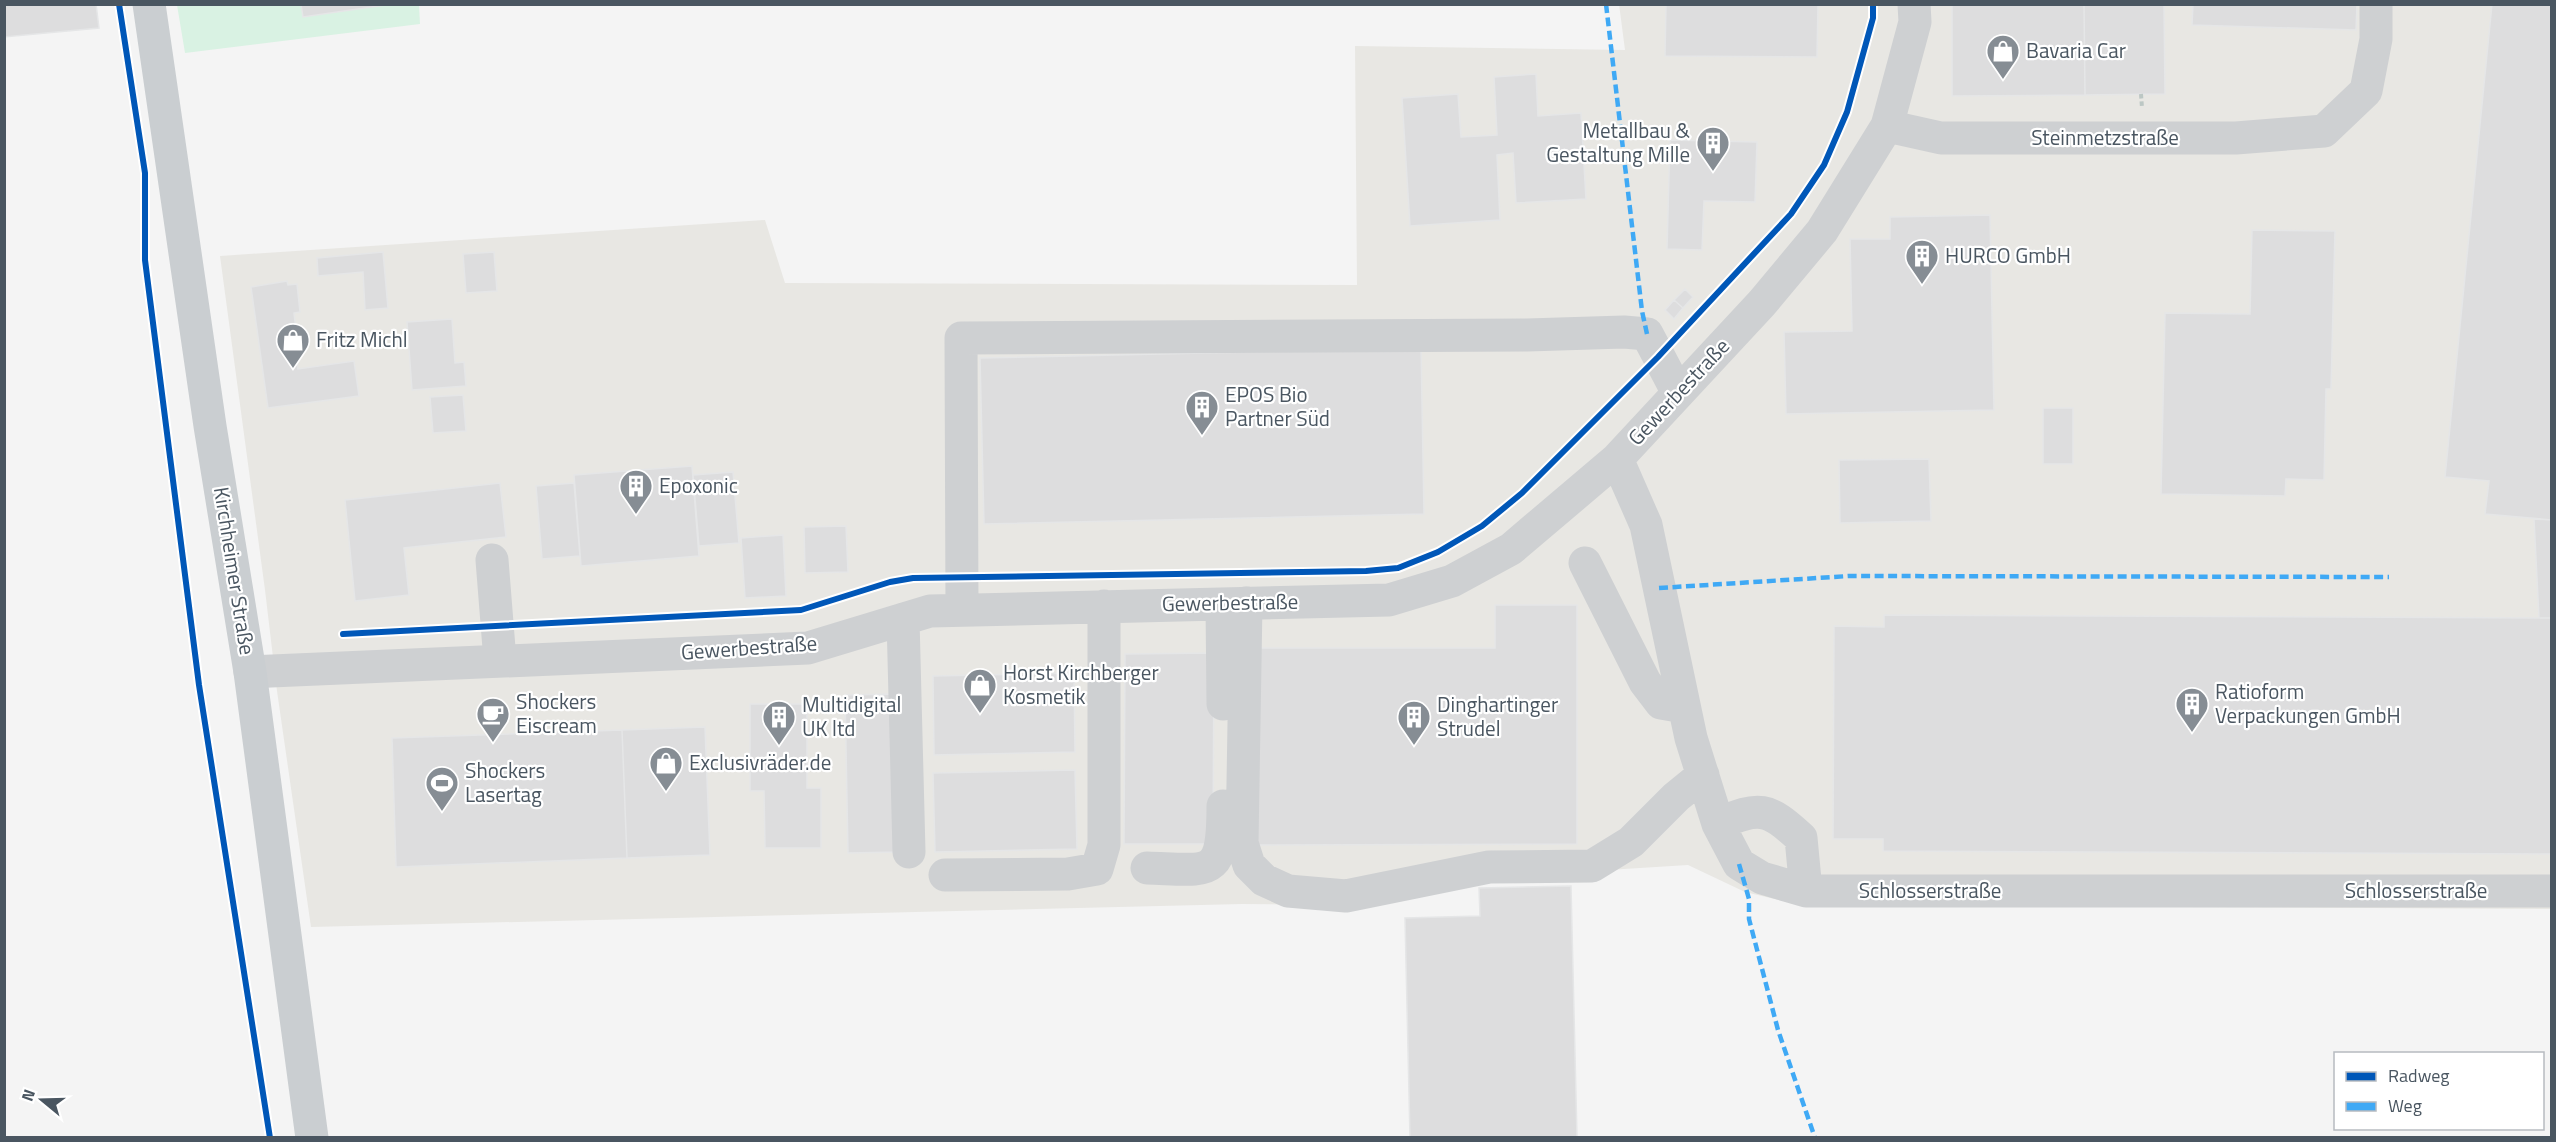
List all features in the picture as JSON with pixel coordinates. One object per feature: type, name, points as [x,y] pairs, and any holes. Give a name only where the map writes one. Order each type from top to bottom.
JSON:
[{"type":"main road","name":"Kirchheimer Straße","points":[[149,4],[210,426],[250,672],[312,1137]]},
{"type":"street","name":"Gewerbestraße","points":[[250,672],[808,648],[930,611],[1389,600],[1452,580],[1511,549],[1617,459],[1762,303],[1822,231],[1887,126],[1914,22],[1914,4]]},
{"type":"street","name":"Steinmetzstraße","points":[[1887,126],[1941,138],[2236,138],[2325,131],[2366,91],[2376,39],[2376,4]]},
{"type":"street","points":[[962,610],[961,338],[1515,336],[1624,332],[1647,334],[1678,393]]},
{"type":"street","name":"Schlosserstraße","points":[[1617,459],[1646,525],[1691,738],[1718,824],[1739,864],[1762,878],[1806,891],[2552,891]]},
{"type":"street","points":[[492,560],[500,661]]},
{"type":"street","points":[[1585,563],[1645,682],[1661,703],[1684,707]]},
{"type":"street","points":[[1234,603],[1242,843],[1249,865],[1264,880],[1288,891],[1346,896],[1489,867],[1592,866],[1631,842],[1676,797],[1703,775]]},
{"type":"street","points":[[1147,868],[1203,870],[1218,859],[1223,837],[1234,603]]},
{"type":"street","points":[[945,875],[1068,874],[1096,869],[1104,845],[1104,606]]},
{"type":"street","points":[[903,619],[909,852]]},
{"type":"street","points":[[1718,824],[1749,811],[1778,816],[1801,838],[1806,891]]},
{"type":"shaded area","points":[[1619,4],[2551,5],[2551,909],[1801,905],[1745,892],[1688,865],[1482,878],[1345,905],[1242,904],[311,927],[277,691],[220,256],[765,220],[785,283],[1357,285],[1355,46],[1625,50]]},
{"type":"green space","points":[[177,5],[419,5],[420,24],[185,53]]},
{"type":"building","points":[[4,4],[96,4],[99,28],[4,37]]},
{"type":"building","points":[[301,4],[392,4],[303,17]]},
{"type":"building","points":[[1666,4],[1818,4],[1817,57],[1665,56]]},
{"type":"building","points":[[1952,4],[2084,4],[2085,95],[1952,96]]},
{"type":"building","points":[[2084,4],[2164,4],[2165,94],[2085,95]]},
{"type":"building","points":[[2193,4],[2357,4],[2356,30],[2192,25]]},
{"type":"building","points":[[2492,4],[2552,4],[2552,520],[2485,514],[2489,481],[2445,477]]},
{"type":"building","points":[[1536,74],[1538,116],[1581,113],[1586,199],[1516,203],[1513,153],[1497,155],[1500,220],[1410,226],[1402,98],[1458,94],[1461,137],[1497,135],[1494,77]]},
{"type":"building","name":"Metallbau & Gestaltung Mille","points":[[1670,140],[1757,142],[1755,202],[1704,201],[1702,250],[1667,249]]},
{"type":"building","name":"HURCO GmbH","points":[[1990,215],[1994,410],[1786,414],[1784,332],[1852,331],[1850,239],[1890,239],[1890,217]]},
{"type":"building","points":[[2252,230],[2335,231],[2331,389],[2326,389],[2324,480],[2286,479],[2285,496],[2161,494],[2165,313],[2250,314]]},
{"type":"building","points":[[383,252],[388,308],[365,310],[363,272],[318,276],[317,258]]},
{"type":"building","points":[[494,252],[497,291],[466,293],[463,254]]},
{"type":"building","points":[[287,281],[288,285],[297,284],[300,312],[294,313],[298,369],[354,361],[359,396],[268,408],[251,287]]},
{"type":"building","points":[[1685,289],[1693,297],[1683,308],[1674,300]]},
{"type":"building","points":[[1674,300],[1683,308],[1674,319],[1665,310]]},
{"type":"building","points":[[452,319],[455,363],[464,362],[466,386],[412,390],[407,322]]},
{"type":"building","name":"EPOS Bio Partner Süd","points":[[1421,348],[1424,514],[984,524],[980,358]]},
{"type":"building","points":[[463,395],[466,431],[433,433],[430,397]]},
{"type":"building","points":[[2043,408],[2073,408],[2073,464],[2043,464]]},
{"type":"building","points":[[1929,459],[1931,521],[1840,523],[1839,460]]},
{"type":"building","name":"Epoxonic","points":[[692,466],[699,556],[581,566],[574,475]]},
{"type":"building","points":[[733,472],[739,543],[699,546],[693,475]]},
{"type":"building","points":[[500,483],[506,537],[404,548],[409,595],[355,601],[345,500]]},
{"type":"building","points":[[574,483],[580,556],[542,559],[536,486]]},
{"type":"building","points":[[2534,519],[2552,520],[2552,618],[2539,618]]},
{"type":"building","points":[[846,526],[848,572],[805,573],[804,527]]},
{"type":"building","points":[[783,535],[786,596],[745,598],[741,538]]},
{"type":"building","name":"Dinghartinger Strudel","points":[[1495,605],[1577,605],[1577,844],[1250,845],[1250,648],[1495,648]]},
{"type":"building","name":"Ratioform Verpackungen GmbH","points":[[1884,615],[2552,618],[2552,854],[1883,851],[1883,839],[1833,839],[1834,626],[1884,627]]},
{"type":"building","points":[[1214,653],[1213,844],[1124,844],[1125,654]]},
{"type":"building","points":[[1074,673],[1075,752],[934,755],[933,676]]},
{"type":"building","points":[[895,694],[898,852],[848,853],[845,695]]},
{"type":"building","name":"Multidigital UK ltd","points":[[750,704],[807,704],[807,788],[821,788],[821,848],[765,848],[764,791],[750,791]]},
{"type":"building","name":"Exclusivräder.de","points":[[705,727],[710,855],[627,858],[622,730]]},
{"type":"building","points":[[622,730],[627,858],[396,867],[392,738]]},
{"type":"building","points":[[1075,770],[1077,849],[935,852],[933,773]]},
{"type":"building","points":[[1571,886],[1577,1138],[1410,1138],[1405,918],[1480,916],[1479,888]]},
{"type":"marked path","points":[[1606,4],[1642,311],[1647,334]]},
{"type":"marked path","points":[[1659,588],[1849,576],[2389,577]]},
{"type":"marked path","points":[[1739,864],[1749,899],[1749,919],[1778,1030],[1815,1138]]},
{"type":"cycle path","points":[[119,4],[145,173],[145,260],[199,685],[270,1138]]},
{"type":"cycle path","points":[[343,634],[801,610],[890,582],[913,578],[1366,571],[1398,568],[1438,552],[1482,526],[1522,493],[1658,357],[1791,214],[1824,165],[1847,112],[1873,18],[1873,4]]},
{"type":"place","name":"Bavaria Car","points":[[2003,80]]},
{"type":"place","name":"Metallbau & Gestaltung Mille","points":[[1713,172]]},
{"type":"place","name":"HURCO GmbH","points":[[1922,285]]},
{"type":"place","name":"Fritz Michl","points":[[293,369]]},
{"type":"place","name":"EPOS Bio Partner Süd","points":[[1202,436]]},
{"type":"place","name":"Epoxonic","points":[[636,515]]},
{"type":"place","name":"Horst Kirchberger Kosmetik","points":[[980,714]]},
{"type":"place","name":"Ratioform Verpackungen GmbH","points":[[2192,733]]},
{"type":"place","name":"Shockers Eiscream","points":[[493,743]]},
{"type":"place","name":"Multidigital UK ltd","points":[[779,746]]},
{"type":"place","name":"Dinghartinger Strudel","points":[[1414,746]]},
{"type":"place","name":"Exclusivräder.de","points":[[666,792]]},
{"type":"place","name":"Shockers Lasertag","points":[[442,812]]}]
